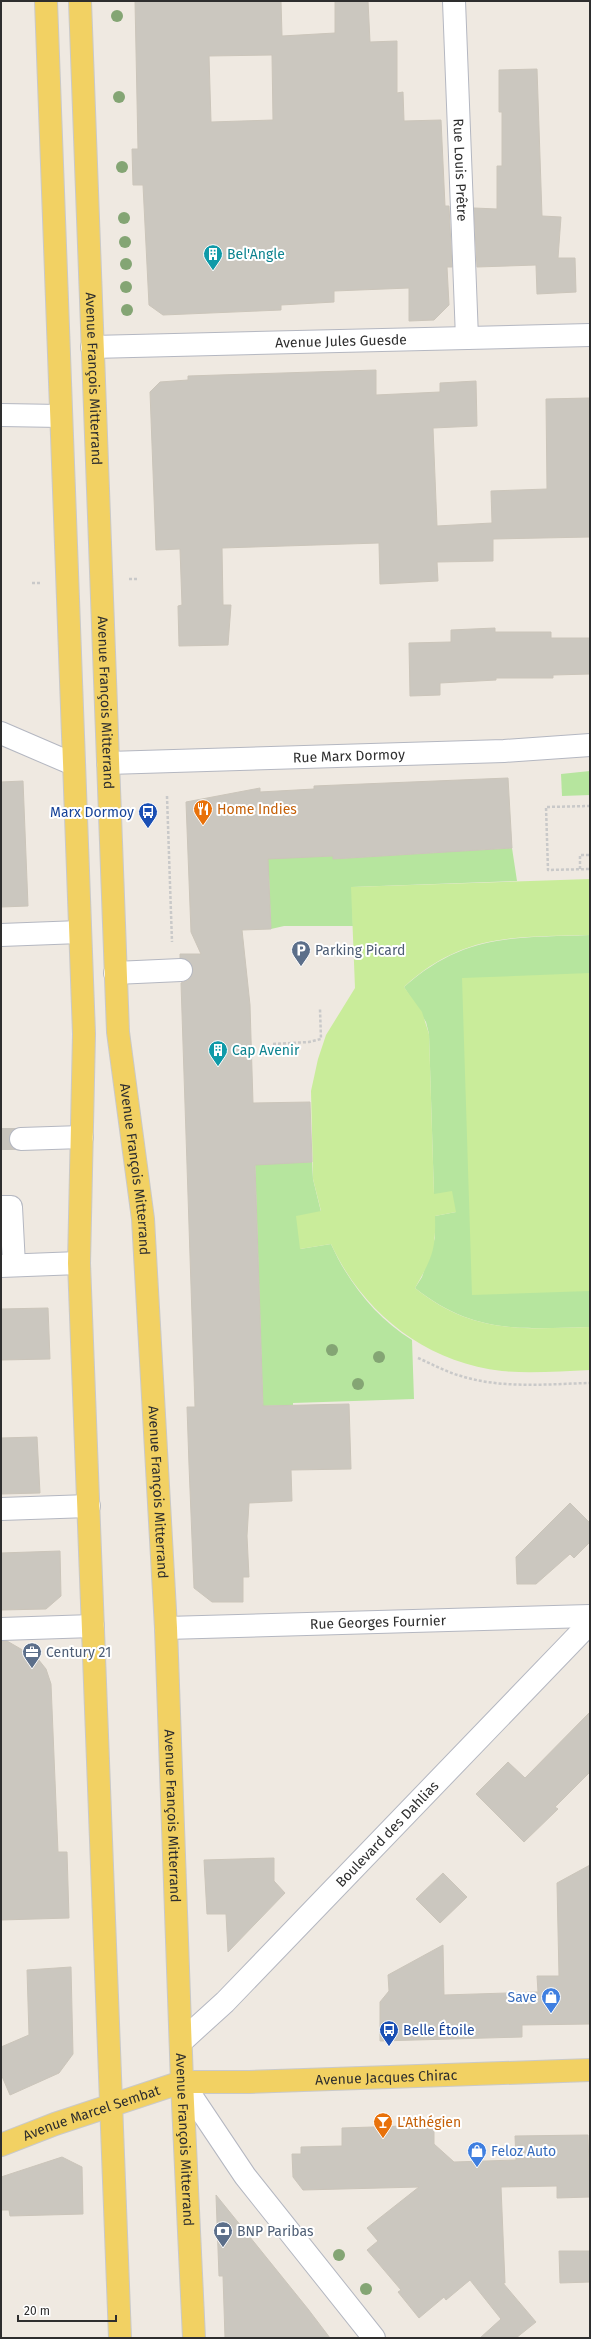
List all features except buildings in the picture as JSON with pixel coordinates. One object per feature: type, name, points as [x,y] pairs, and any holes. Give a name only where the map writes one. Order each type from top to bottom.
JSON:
[{"type":"main road","points":[[46,1],[84,1034],[79,1263],[120,2338]]},
{"type":"main road","name":"Avenue François Mitterrand","points":[[80,1],[115,973],[118,1032],[143,1219],[166,1628],[182,2082],[194,2338]]},
{"type":"main road","name":"Avenue Jacques Chirac","points":[[182,2082],[250,2082],[590,2070]]},
{"type":"main road","name":"Avenue Marcel Sembat","points":[[1,2145],[55,2124],[111,2107],[182,2082]]},
{"type":"street","name":"Rue Louis Prêtre","points":[[454,1],[467,338]]},
{"type":"street","name":"Avenue Jules Guesde","points":[[92,347],[590,335]]},
{"type":"street","points":[[1,414],[61,416]]},
{"type":"street","points":[[1,732],[73,764]]},
{"type":"street","name":"Rue Marx Dormoy","points":[[108,763],[496,751],[590,745]]},
{"type":"street","points":[[1,935],[80,932]]},
{"type":"street","points":[[115,973],[181,970]]},
{"type":"street","points":[[21,1139],[82,1137]]},
{"type":"street","points":[[1,1207],[11,1207],[8,1265],[79,1263]]},
{"type":"street","points":[[1,1509],[89,1506]]},
{"type":"street","name":"Rue Georges Fournier","points":[[166,1628],[590,1616]]},
{"type":"street","name":"Boulevard des Dahlias","points":[[181,2042],[236,1990],[590,1623]]},
{"type":"street","points":[[1,1629],[93,1626]]},
{"type":"street","points":[[182,2082],[245,2176],[374,2338]]},
{"type":"path","points":[[167,796],[171,924]]},
{"type":"path","points":[[590,806],[546,807],[548,870],[590,869]]},
{"type":"path","points":[[580,869],[580,855],[590,855]]},
{"type":"path","points":[[273,1044],[309,1042],[321,1039],[320,1009]]},
{"type":"path","points":[[418,1358],[461,1376],[490,1381],[525,1385],[590,1383]]},
{"type":"green space","points":[[590,771],[590,795],[562,796],[561,774]]},
{"type":"green space","points":[[445,847],[460,851],[512,848],[517,881],[352,887],[353,926],[284,926],[271,929],[269,878],[263,858],[333,856],[333,859],[445,852]]},
{"type":"green space","points":[[590,879],[590,935],[514,938],[469,947],[447,956],[426,969],[404,987],[422,1012],[429,1034],[434,1194],[452,1191],[456,1212],[435,1216],[435,1238],[432,1254],[415,1288],[436,1303],[457,1314],[498,1326],[519,1328],[590,1327],[590,1370],[513,1372],[474,1366],[447,1357],[422,1345],[400,1330],[379,1312],[360,1292],[344,1269],[331,1244],[300,1249],[296,1216],[321,1211],[313,1179],[311,1091],[318,1059],[326,1035],[355,988],[351,887]]},
{"type":"green space","points":[[590,935],[590,1327],[519,1328],[498,1326],[477,1321],[457,1314],[436,1303],[415,1288],[422,1277],[435,1238],[435,1216],[456,1212],[434,1195],[429,1034],[426,1022],[404,987],[426,969],[448,957],[470,948],[491,942],[537,937]]},
{"type":"green space","points":[[590,973],[590,1291],[472,1295],[462,978]]},
{"type":"green space","points":[[254,1129],[285,1163],[312,1162],[313,1179],[321,1212],[300,1249],[331,1244],[346,1272],[364,1298],[387,1321],[412,1340],[414,1399],[293,1403],[293,1405],[263,1406]]},
{"type":"tunnel","points":[[1,1139],[21,1139]]},
{"type":"place","name":"Bel'Angle","points":[[213,271]]},
{"type":"place","name":"Home Indies","points":[[203,826]]},
{"type":"place","name":"Marx Dormoy","points":[[148,829]]},
{"type":"place","name":"Parking Picard","points":[[301,967]]},
{"type":"place","name":"Cap Avenir","points":[[218,1067]]},
{"type":"place","name":"Century 21","points":[[32,1669]]},
{"type":"place","name":"Save","points":[[551,2014]]},
{"type":"place","name":"Belle Étoile","points":[[389,2047]]},
{"type":"place","name":"L'Athégien","points":[[383,2139]]},
{"type":"place","name":"Feloz Auto","points":[[477,2168]]},
{"type":"place","name":"BNP Paribas","points":[[223,2248]]}]
